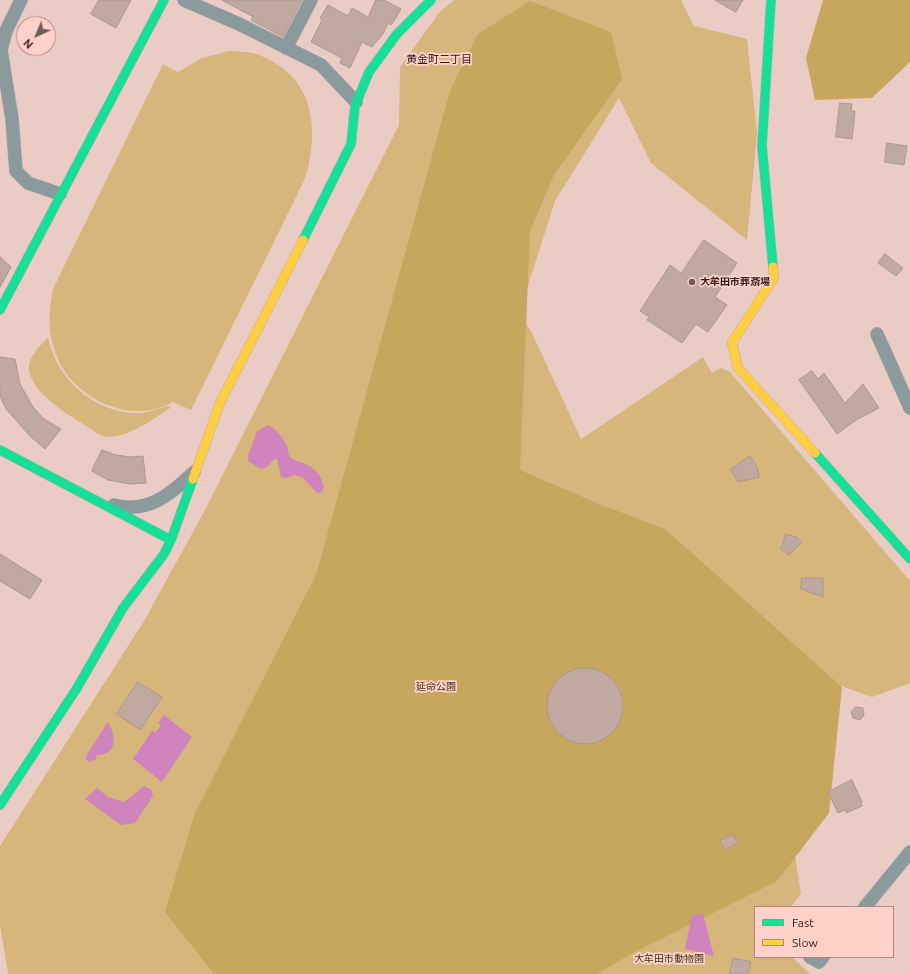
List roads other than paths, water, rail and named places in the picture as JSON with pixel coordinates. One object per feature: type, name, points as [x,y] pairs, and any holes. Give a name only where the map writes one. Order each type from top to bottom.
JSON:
[{"type":"street","points":[[21,0],[6,31],[1,50],[6,119],[16,171],[28,184],[60,194]]},
{"type":"street","points":[[0,310],[60,194],[164,0]]},
{"type":"street","points":[[184,0],[239,24],[321,65],[356,102]]},
{"type":"street","points":[[286,48],[311,0]]},
{"type":"street","points":[[0,805],[77,688],[123,608],[164,554],[171,540],[220,404],[351,144],[356,102],[368,74],[380,53],[396,32],[431,0]]},
{"type":"street","points":[[771,0],[762,146],[774,277],[732,344],[738,368],[910,559]]},
{"type":"street","points":[[877,334],[910,408]]},
{"type":"street","points":[[0,450],[171,540]]},
{"type":"street","points":[[98,502],[128,509],[149,504],[173,492],[196,471]]},
{"type":"street","points":[[866,906],[910,852]]},
{"type":"street","points":[[812,958],[819,962],[822,958]]},
{"type":"place","name":"大牟田市葬斎場","points":[[692,282]]},
{"type":"district","name":"黄金町二丁目","points":[[439,59]]},
{"type":"park label","name":"延命公園","points":[[436,687]]},
{"type":"park label","name":"大牟田市動物園","points":[[669,959]]}]
